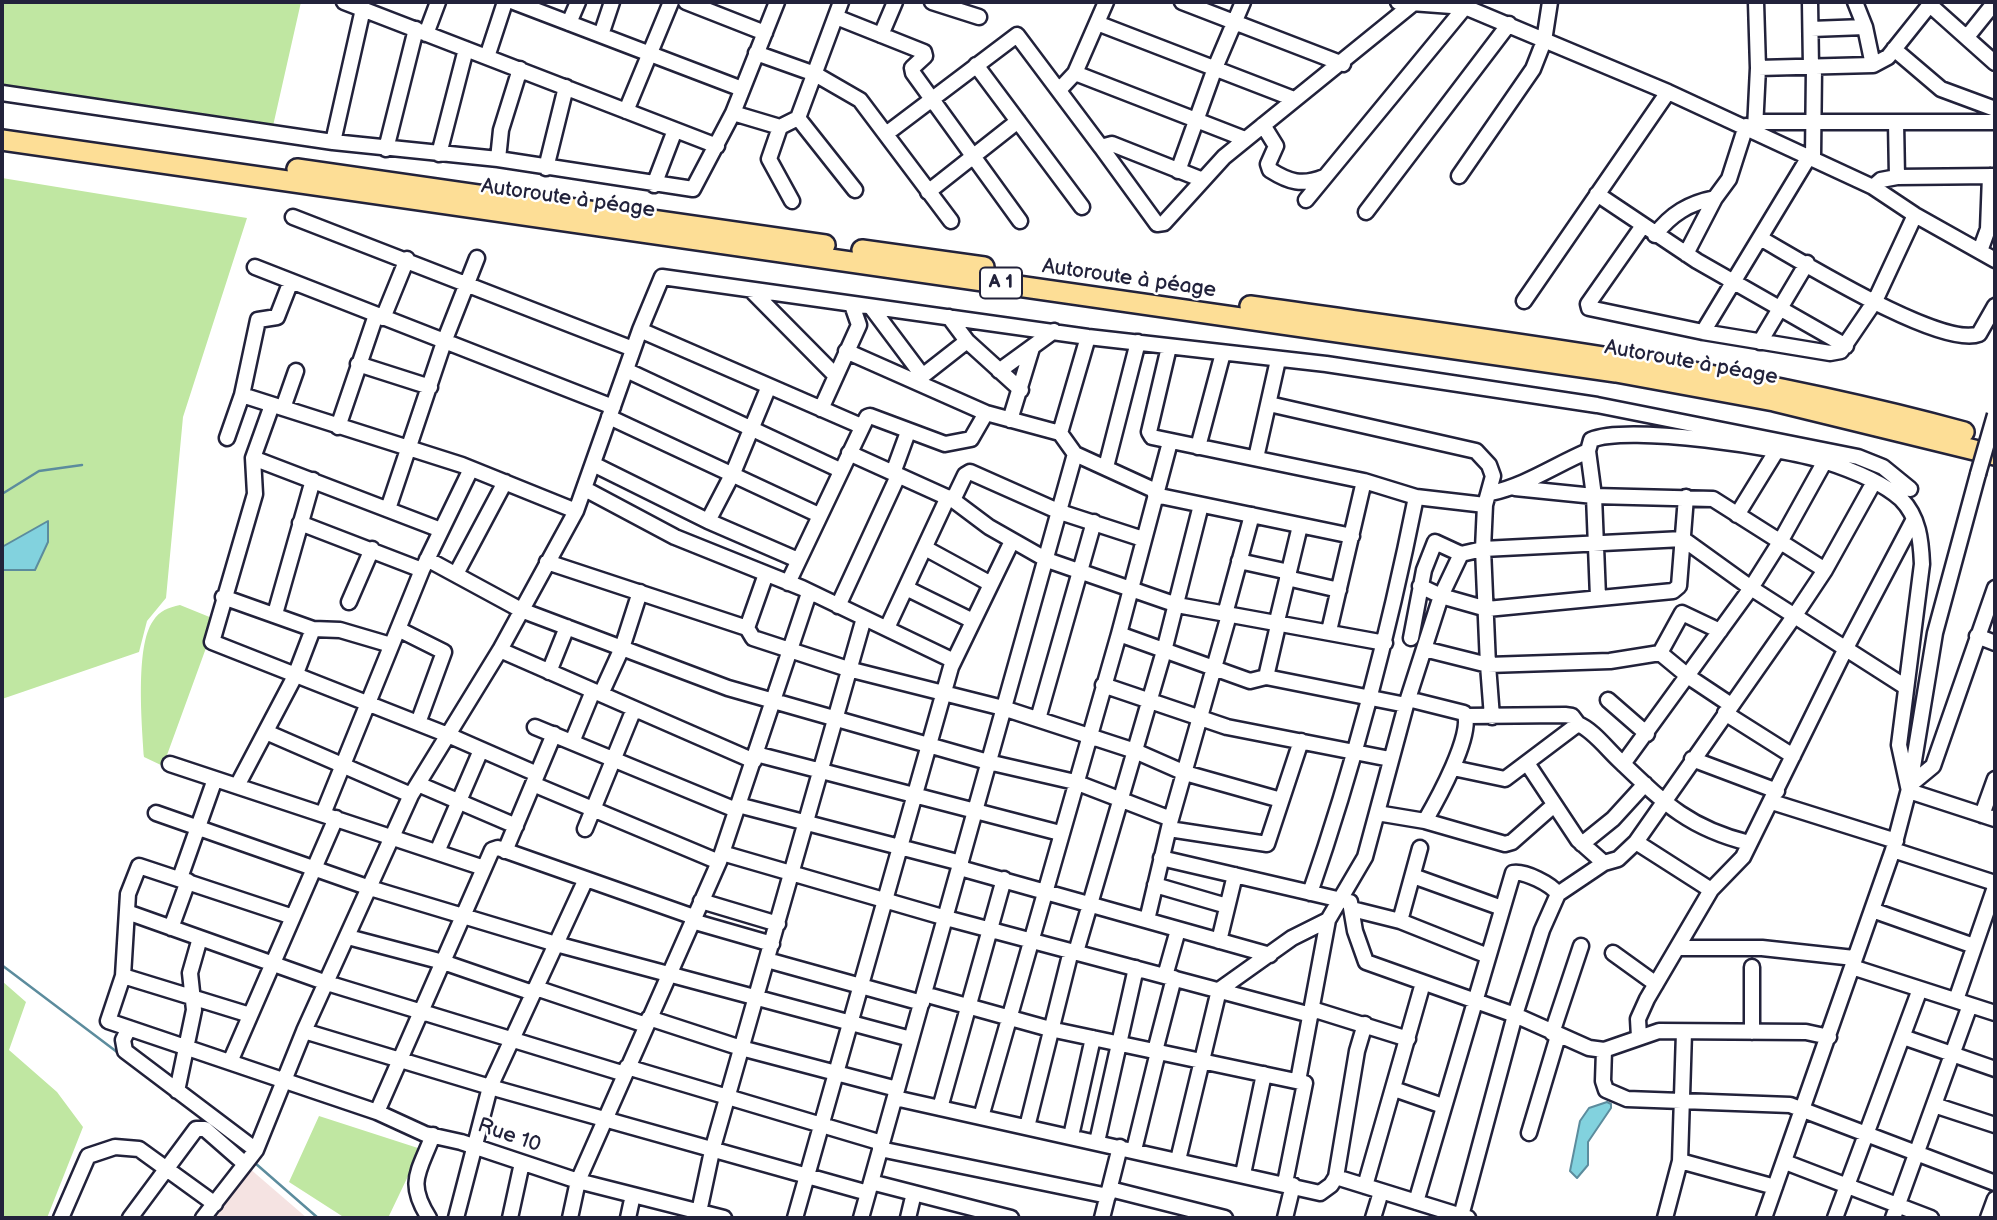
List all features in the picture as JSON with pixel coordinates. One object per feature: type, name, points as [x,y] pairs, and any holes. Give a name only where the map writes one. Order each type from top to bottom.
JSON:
[{"type":"highway","name":"A 1","points":[[2,127],[1619,358],[1851,404],[1995,441]]},
{"type":"highway","name":"Autoroute à péage","points":[[2,140],[1616,372],[1774,401],[1995,454]]},
{"type":"street","points":[[344,2],[368,8],[421,32],[717,146]]},
{"type":"street","points":[[386,149],[421,32],[438,2]]},
{"type":"street","points":[[487,57],[505,2]]},
{"type":"street","points":[[514,2],[547,8],[569,23],[742,89]]},
{"type":"street","points":[[569,23],[578,2]]},
{"type":"street","points":[[601,35],[612,2]]},
{"type":"street","points":[[626,111],[671,2]]},
{"type":"street","points":[[686,2],[765,33]]},
{"type":"street","points":[[2,93],[333,142],[498,159],[693,189],[733,113],[778,2]]},
{"type":"street","points":[[733,113],[780,127],[798,118],[841,2]]},
{"type":"street","points":[[881,35],[895,2]]},
{"type":"street","points":[[932,2],[979,17]]},
{"type":"street","points":[[1060,89],[1075,73],[1106,2]]},
{"type":"street","points":[[1182,2],[1342,64]]},
{"type":"street","points":[[1178,171],[1214,68],[1243,2]]},
{"type":"street","points":[[1398,2],[1465,7],[1752,126],[1873,187],[1915,215],[1995,260]]},
{"type":"street","points":[[1459,176],[1533,69],[1544,41],[1550,2]]},
{"type":"street","points":[[1686,254],[1715,198],[1729,179],[1752,126],[1758,68],[1756,2]]},
{"type":"street","points":[[1703,332],[1811,156],[1814,122],[1810,2]]},
{"type":"street","points":[[1966,37],[1995,2]]},
{"type":"street","points":[[886,134],[1017,35],[1060,89],[1157,224],[1164,223],[1245,139],[1415,3]]},
{"type":"street","points":[[1758,68],[1873,65],[1888,57],[1931,3],[1995,63]]},
{"type":"street","points":[[1861,5],[1873,65]]},
{"type":"street","points":[[1306,200],[1465,7]]},
{"type":"street","points":[[333,142],[368,8]]},
{"type":"street","points":[[836,17],[924,52],[925,56],[912,70],[1020,221]]},
{"type":"street","points":[[1097,23],[1294,99]]},
{"type":"street","points":[[1366,212],[1509,24]]},
{"type":"street","points":[[1811,29],[1865,27]]},
{"type":"street","points":[[439,154],[466,49]]},
{"type":"street","points":[[1894,49],[1941,89],[1995,109]]},
{"type":"street","points":[[756,53],[815,74],[860,100],[951,221]]},
{"type":"street","points":[[976,65],[1082,207]]},
{"type":"street","points":[[498,159],[508,103],[520,69]]},
{"type":"street","points":[[1075,73],[1245,139]]},
{"type":"street","points":[[546,168],[566,87]]},
{"type":"street","points":[[1524,301],[1668,92]]},
{"type":"street","points":[[798,118],[855,190]]},
{"type":"street","points":[[928,192],[1018,121]]},
{"type":"street","points":[[1752,126],[1814,122],[1995,122]]},
{"type":"street","points":[[1896,122],[1897,177]]},
{"type":"street","points":[[1263,125],[1276,146],[1268,164],[1270,170],[1286,179],[1305,184],[1328,176]]},
{"type":"street","points":[[780,127],[769,159],[792,201]]},
{"type":"street","points":[[654,185],[675,130]]},
{"type":"street","points":[[1101,147],[1112,145],[1203,180]]},
{"type":"street","points":[[1873,187],[1881,180],[1897,177],[1992,176],[1988,229],[1980,251]]},
{"type":"street","points":[[1597,194],[1686,254],[1779,310],[1846,346]]},
{"type":"street","points":[[1715,198],[1695,201],[1649,231],[1588,307],[1760,342],[1830,353],[1841,351],[1875,301],[1915,215]]},
{"type":"street","points":[[293,217],[467,282],[633,349]]},
{"type":"street","points":[[1760,238],[1875,301],[1934,330],[1961,338],[1979,334],[1995,306]]},
{"type":"street","points":[[388,509],[444,342],[477,258]]},
{"type":"street","points":[[338,427],[358,363],[407,259]]},
{"type":"street","points":[[1760,342],[1807,263]]},
{"type":"street","points":[[256,267],[611,412],[819,516]]},
{"type":"street","points":[[204,1218],[256,1150],[304,1031],[415,790],[500,650],[576,511],[633,349],[662,277],[1597,405],[1858,457],[1882,467],[1910,489]]},
{"type":"street","points":[[227,438],[242,395],[258,320],[277,317],[291,281]]},
{"type":"street","points":[[751,290],[836,376]]},
{"type":"street","points":[[821,409],[860,322],[852,305]]},
{"type":"street","points":[[871,307],[919,379]]},
{"type":"street","points":[[949,317],[967,341],[1021,390]]},
{"type":"street","points":[[640,330],[861,426]]},
{"type":"street","points":[[999,371],[1054,331]]},
{"type":"street","points":[[1060,433],[1088,337]]},
{"type":"street","points":[[919,379],[967,341]]},
{"type":"street","points":[[1106,467],[1138,342]]},
{"type":"street","points":[[1169,347],[1149,432],[1152,438],[1364,481],[1416,497],[1488,499],[1588,451]]},
{"type":"street","points":[[1010,420],[1032,348]]},
{"type":"street","points":[[846,351],[919,379],[986,413],[1060,433],[1075,454],[1156,493],[1352,536]]},
{"type":"street","points":[[1198,447],[1223,354]]},
{"type":"street","points":[[1256,458],[1279,360]]},
{"type":"street","points":[[358,363],[430,387]]},
{"type":"street","points":[[626,370],[840,470]]},
{"type":"street","points":[[296,371],[253,458],[255,494],[212,642],[447,735],[593,809],[721,858],[792,873],[990,930],[1219,990],[1365,1024],[1408,1039]]},
{"type":"street","points":[[708,521],[733,473],[769,386]]},
{"type":"street","points":[[242,395],[471,469],[576,511]]},
{"type":"street","points":[[1269,404],[1476,451],[1489,465],[1493,476],[1483,548],[1492,718]]},
{"type":"street","points":[[788,583],[861,426],[870,415],[908,432],[945,444],[959,442],[977,433],[986,413]]},
{"type":"street","points":[[1764,1218],[1804,1111],[1895,845],[1910,788],[1935,634],[1995,413]]},
{"type":"street","points":[[838,606],[895,474],[908,432]]},
{"type":"street","points":[[1598,597],[1594,496],[1588,451],[1591,440],[1604,434],[1677,437],[1777,450],[1825,461],[1874,482],[1903,502],[1914,519],[1920,536],[1922,564],[1904,686],[1899,745],[1910,788]]},
{"type":"street","points":[[981,1117],[1119,634],[1170,442]]},
{"type":"street","points":[[1737,515],[1777,450]]},
{"type":"street","points":[[849,453],[951,499],[1012,541],[1047,560],[1177,605],[1329,631],[1386,638],[1411,638],[1488,665],[1610,661],[1660,653],[1728,709],[1793,756]]},
{"type":"street","points":[[861,1218],[1075,454]]},
{"type":"street","points":[[253,458],[441,530]]},
{"type":"street","points":[[1623,764],[1689,677],[1751,588],[1825,461]]},
{"type":"street","points":[[593,464],[708,521],[798,560]]},
{"type":"street","points":[[230,1062],[314,869],[344,766],[391,645],[424,564],[471,469]]},
{"type":"street","points":[[887,628],[951,499],[965,475],[970,472],[1060,512],[1143,538]]},
{"type":"street","points":[[275,614],[313,480]]},
{"type":"street","points":[[1329,631],[1364,481]]},
{"type":"street","points":[[456,574],[505,482]]},
{"type":"street","points":[[1336,1177],[1464,1217],[1515,1015],[1542,930],[1558,894],[1604,863],[1618,859],[1636,842],[1825,570],[1874,482]]},
{"type":"street","points":[[1515,488],[1594,496],[1713,499],[1825,570]]},
{"type":"street","points":[[585,489],[676,537],[788,583],[954,661]]},
{"type":"street","points":[[1310,893],[1372,696],[1416,497]]},
{"type":"street","points":[[1420,586],[1441,596],[1487,609],[1677,589],[1686,497]]},
{"type":"street","points":[[1027,1127],[1050,1029],[1121,800],[1177,605],[1201,505]]},
{"type":"street","points":[[1147,920],[1252,516]]},
{"type":"street","points":[[1639,1037],[1638,1020],[1656,984],[1711,890],[1733,870],[1749,843],[1914,519]]},
{"type":"street","points":[[1038,719],[1094,522]]},
{"type":"street","points":[[300,523],[372,549],[456,574],[521,610],[773,703],[988,762],[1075,782],[1121,800],[1170,824],[1263,846],[1269,841],[1301,741]]},
{"type":"street","points":[[1266,677],[1300,526]]},
{"type":"street","points":[[1411,638],[1424,570],[1435,542],[1461,554],[1483,548],[1683,539],[1751,588],[1904,686]]},
{"type":"street","points":[[795,1218],[954,661],[1012,541]]},
{"type":"street","points":[[925,548],[991,584]]},
{"type":"street","points":[[349,602],[372,549]]},
{"type":"street","points":[[1178,1160],[1219,990],[1310,927],[1328,920],[1347,904],[1365,858],[1390,759],[1441,596],[1461,554]]},
{"type":"street","points":[[1239,561],[1339,590]]},
{"type":"street","points":[[547,562],[747,628],[753,638],[848,668],[1003,708],[1135,751],[1185,773],[1281,800]]},
{"type":"street","points":[[1402,565],[1424,570]]},
{"type":"street","points":[[747,628],[766,574]]},
{"type":"street","points":[[906,588],[973,621]]},
{"type":"street","points":[[1910,788],[1933,765],[1995,588]]},
{"type":"street","points":[[572,742],[622,648],[640,592]]},
{"type":"street","points":[[570,1218],[578,1181],[721,858],[773,703],[788,649],[809,593]]},
{"type":"street","points":[[223,597],[313,629],[340,630],[391,645]]},
{"type":"street","points":[[1660,653],[1682,613],[1720,631]]},
{"type":"street","points":[[699,1212],[727,1096],[864,618]]},
{"type":"street","points":[[549,671],[567,627]]},
{"type":"street","points":[[237,786],[295,676],[313,629]]},
{"type":"street","points":[[398,629],[444,652],[418,723]]},
{"type":"street","points":[[1119,634],[1250,681],[1266,677],[1407,702],[1467,716],[1572,716],[1663,801],[1714,835],[1749,843]]},
{"type":"street","points":[[1977,636],[1995,643]]},
{"type":"street","points":[[500,650],[635,709],[755,757],[822,771],[1060,833]]},
{"type":"street","points":[[1103,685],[1198,718],[1390,759]]},
{"type":"street","points":[[1608,700],[1647,734]]},
{"type":"street","points":[[585,830],[635,709]]},
{"type":"street","points":[[1425,821],[1453,768],[1467,716]]},
{"type":"street","points":[[1453,768],[1505,779],[1578,724]]},
{"type":"street","points":[[535,727],[737,807],[900,847],[1270,955]]},
{"type":"street","points":[[266,732],[344,766],[415,790],[458,801],[516,826]]},
{"type":"street","points":[[505,851],[554,734]]},
{"type":"street","points":[[438,852],[481,750]]},
{"type":"street","points":[[1692,759],[1774,797],[1995,885],[1973,946],[1953,1054],[1895,1212]]},
{"type":"street","points":[[1527,763],[1581,844],[1604,863]]},
{"type":"street","points":[[170,764],[393,835],[484,868]]},
{"type":"street","points":[[171,928],[196,827],[215,779]]},
{"type":"street","points":[[1910,788],[1988,817],[1995,779]]},
{"type":"street","points":[[1581,844],[1613,819],[1644,783]]},
{"type":"street","points":[[1377,813],[1425,821],[1505,844],[1512,842],[1554,805]]},
{"type":"street","points":[[156,813],[370,888],[556,944],[911,1039]]},
{"type":"street","points":[[1636,842],[1711,890]]},
{"type":"street","points":[[1400,921],[1420,848]]},
{"type":"street","points":[[377,1112],[492,850],[505,851],[693,919],[772,944]]},
{"type":"street","points":[[1161,858],[1347,904],[1400,921],[1488,956]]},
{"type":"street","points":[[256,1150],[125,1051],[123,1041],[129,1028],[108,1021],[122,976],[130,887],[139,866],[292,917]]},
{"type":"street","points":[[1416,1202],[1513,873],[1553,887],[1558,894]]},
{"type":"street","points":[[1219,942],[1235,875]]},
{"type":"street","points":[[1413,876],[1502,908]]},
{"type":"street","points":[[456,1218],[490,1087],[586,879]]},
{"type":"street","points":[[940,1108],[1004,879]]},
{"type":"street","points":[[1155,885],[1227,906]]},
{"type":"street","points":[[701,901],[778,924]]},
{"type":"street","points":[[1347,904],[1366,962],[1398,971],[1423,984],[1474,1003],[1515,1015],[1589,1048],[1604,1050],[1658,1031],[1805,1032],[1829,1038]]},
{"type":"street","points":[[1872,910],[1973,946]]},
{"type":"street","points":[[127,912],[327,982],[512,1039],[727,1096],[821,1124],[881,1146],[1224,1218]]},
{"type":"street","points":[[1298,1081],[1328,920]]},
{"type":"street","points":[[1102,1218],[1127,1148],[1156,1051],[1178,930]]},
{"type":"street","points":[[348,937],[836,1073],[940,1108],[1320,1193],[1331,1185],[1336,1177],[1357,1051],[1365,1024]]},
{"type":"street","points":[[177,1091],[194,1010],[190,973],[200,938]]},
{"type":"street","points":[[1529,1133],[1581,946]]},
{"type":"street","points":[[1677,948],[1762,948],[1853,962],[1920,989],[1995,1013]]},
{"type":"street","points":[[1613,953],[1656,984]]},
{"type":"street","points":[[767,960],[923,999],[970,1007],[1050,1029],[1305,1083],[1285,1218]]},
{"type":"street","points":[[1752,967],[1752,1032]]},
{"type":"street","points":[[1097,1142],[1136,968]]},
{"type":"street","points":[[122,976],[250,1015]]},
{"type":"street","points":[[1365,1186],[1423,984]]},
{"type":"street","points":[[1835,1218],[1920,989]]},
{"type":"street","name":"Rue 10","points":[[129,1028],[377,1112],[472,1148],[578,1181],[724,1218]]},
{"type":"street","points":[[304,1031],[399,1061],[807,1177],[914,1193],[980,1214],[1011,1218]]},
{"type":"street","points":[[1665,1218],[1680,1161],[1684,1101],[1684,1032]]},
{"type":"street","points":[[1903,1037],[1995,1069]]},
{"type":"street","points":[[1071,1136],[1093,1038]]},
{"type":"street","points":[[1604,1050],[1603,1081],[1606,1090],[1627,1099],[1778,1103],[1995,1183]]},
{"type":"street","points":[[1243,1174],[1264,1074]]},
{"type":"street","points":[[1394,1089],[1443,1106]]},
{"type":"street","points":[[1934,1105],[1995,1125]]},
{"type":"street","points":[[130,1218],[201,1128],[245,1164]]},
{"type":"street","points":[[429,1218],[417,1200],[414,1186],[433,1135]]},
{"type":"street","points":[[61,1218],[88,1156],[115,1147],[139,1149],[215,1204]]},
{"type":"street","points":[[1680,1161],[1775,1187]]},
{"type":"street","points":[[1785,1162],[1848,1185],[1895,1212],[1931,1218]]},
{"type":"street","points":[[510,1218],[522,1163]]},
{"type":"street","points":[[1373,1218],[1381,1192]]},
{"type":"street","points":[[908,1218],[914,1193]]},
{"type":"street","points":[[628,1218],[633,1195]]},
{"type":"street","points":[[1987,1218],[1995,1199]]},
{"type":"shaded area","points":[[249,1168],[307,1218],[210,1218]]},
{"type":"green space","points":[[2,2],[301,2],[273,126],[2,86]]},
{"type":"green space","points":[[2,178],[247,218],[183,417],[166,598],[147,621],[139,652],[2,699]]},
{"type":"green space","points":[[180,605],[212,618],[206,648],[163,766],[144,757],[141,707],[144,648],[147,633],[158,614]]},
{"type":"green space","points":[[2,981],[26,1002],[9,1050],[57,1092],[83,1127],[47,1218],[2,1218]]},
{"type":"green space","points":[[319,1116],[421,1149],[388,1218],[345,1218],[289,1182]]},
{"type":"water","points":[[48,521],[48,542],[35,570],[2,570],[2,547]]},
{"type":"water","points":[[1607,1102],[1611,1104],[1611,1108],[1588,1142],[1588,1165],[1577,1178],[1570,1171],[1580,1121],[1589,1108]]},
{"type":"waterway","points":[[2,494],[39,471],[82,465]]},
{"type":"waterway","points":[[3,966],[121,1055]]},
{"type":"waterway","points":[[198,1115],[209,1124]]},
{"type":"waterway","points":[[227,1139],[244,1153]]},
{"type":"waterway","points":[[255,1163],[318,1218]]}]
